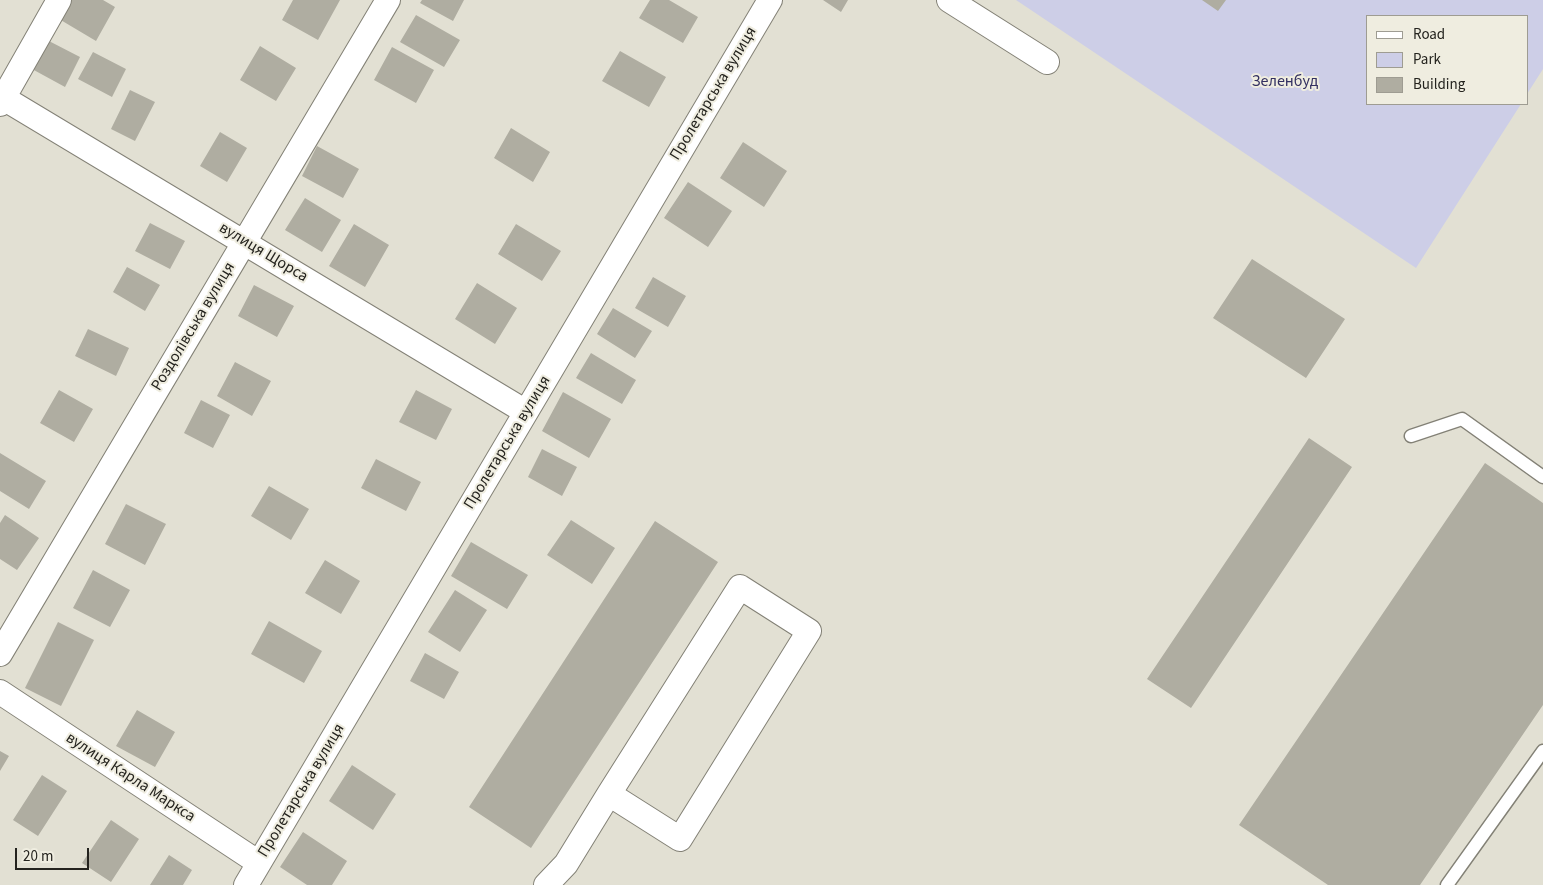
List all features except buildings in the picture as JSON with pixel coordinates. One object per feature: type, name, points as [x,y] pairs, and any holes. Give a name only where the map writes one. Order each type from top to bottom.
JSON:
[{"type":"street","points":[[1,99],[59,0]]},
{"type":"street","name":"Роздолівська вулиця","points":[[0,654],[388,0]]},
{"type":"street","name":"Пролетарська вулиця","points":[[246,885],[770,0]]},
{"type":"street","points":[[949,0],[1047,62]]},
{"type":"street","name":"вулиця Щорса","points":[[1,99],[244,242],[526,412]]},
{"type":"street","points":[[546,885],[566,864],[609,794],[740,587],[809,631],[680,839],[609,794]]},
{"type":"street","name":"вулиця Карла Маркса","points":[[0,692],[259,863]]},
{"type":"lane","points":[[1411,436],[1462,419],[1543,477]]},
{"type":"lane","points":[[1447,885],[1543,750]]},
{"type":"green space","name":"Зеленбуд","points":[[1016,0],[1543,0],[1543,69],[1528,92],[1528,15],[1366,15],[1366,105],[1520,105],[1416,268]]}]
